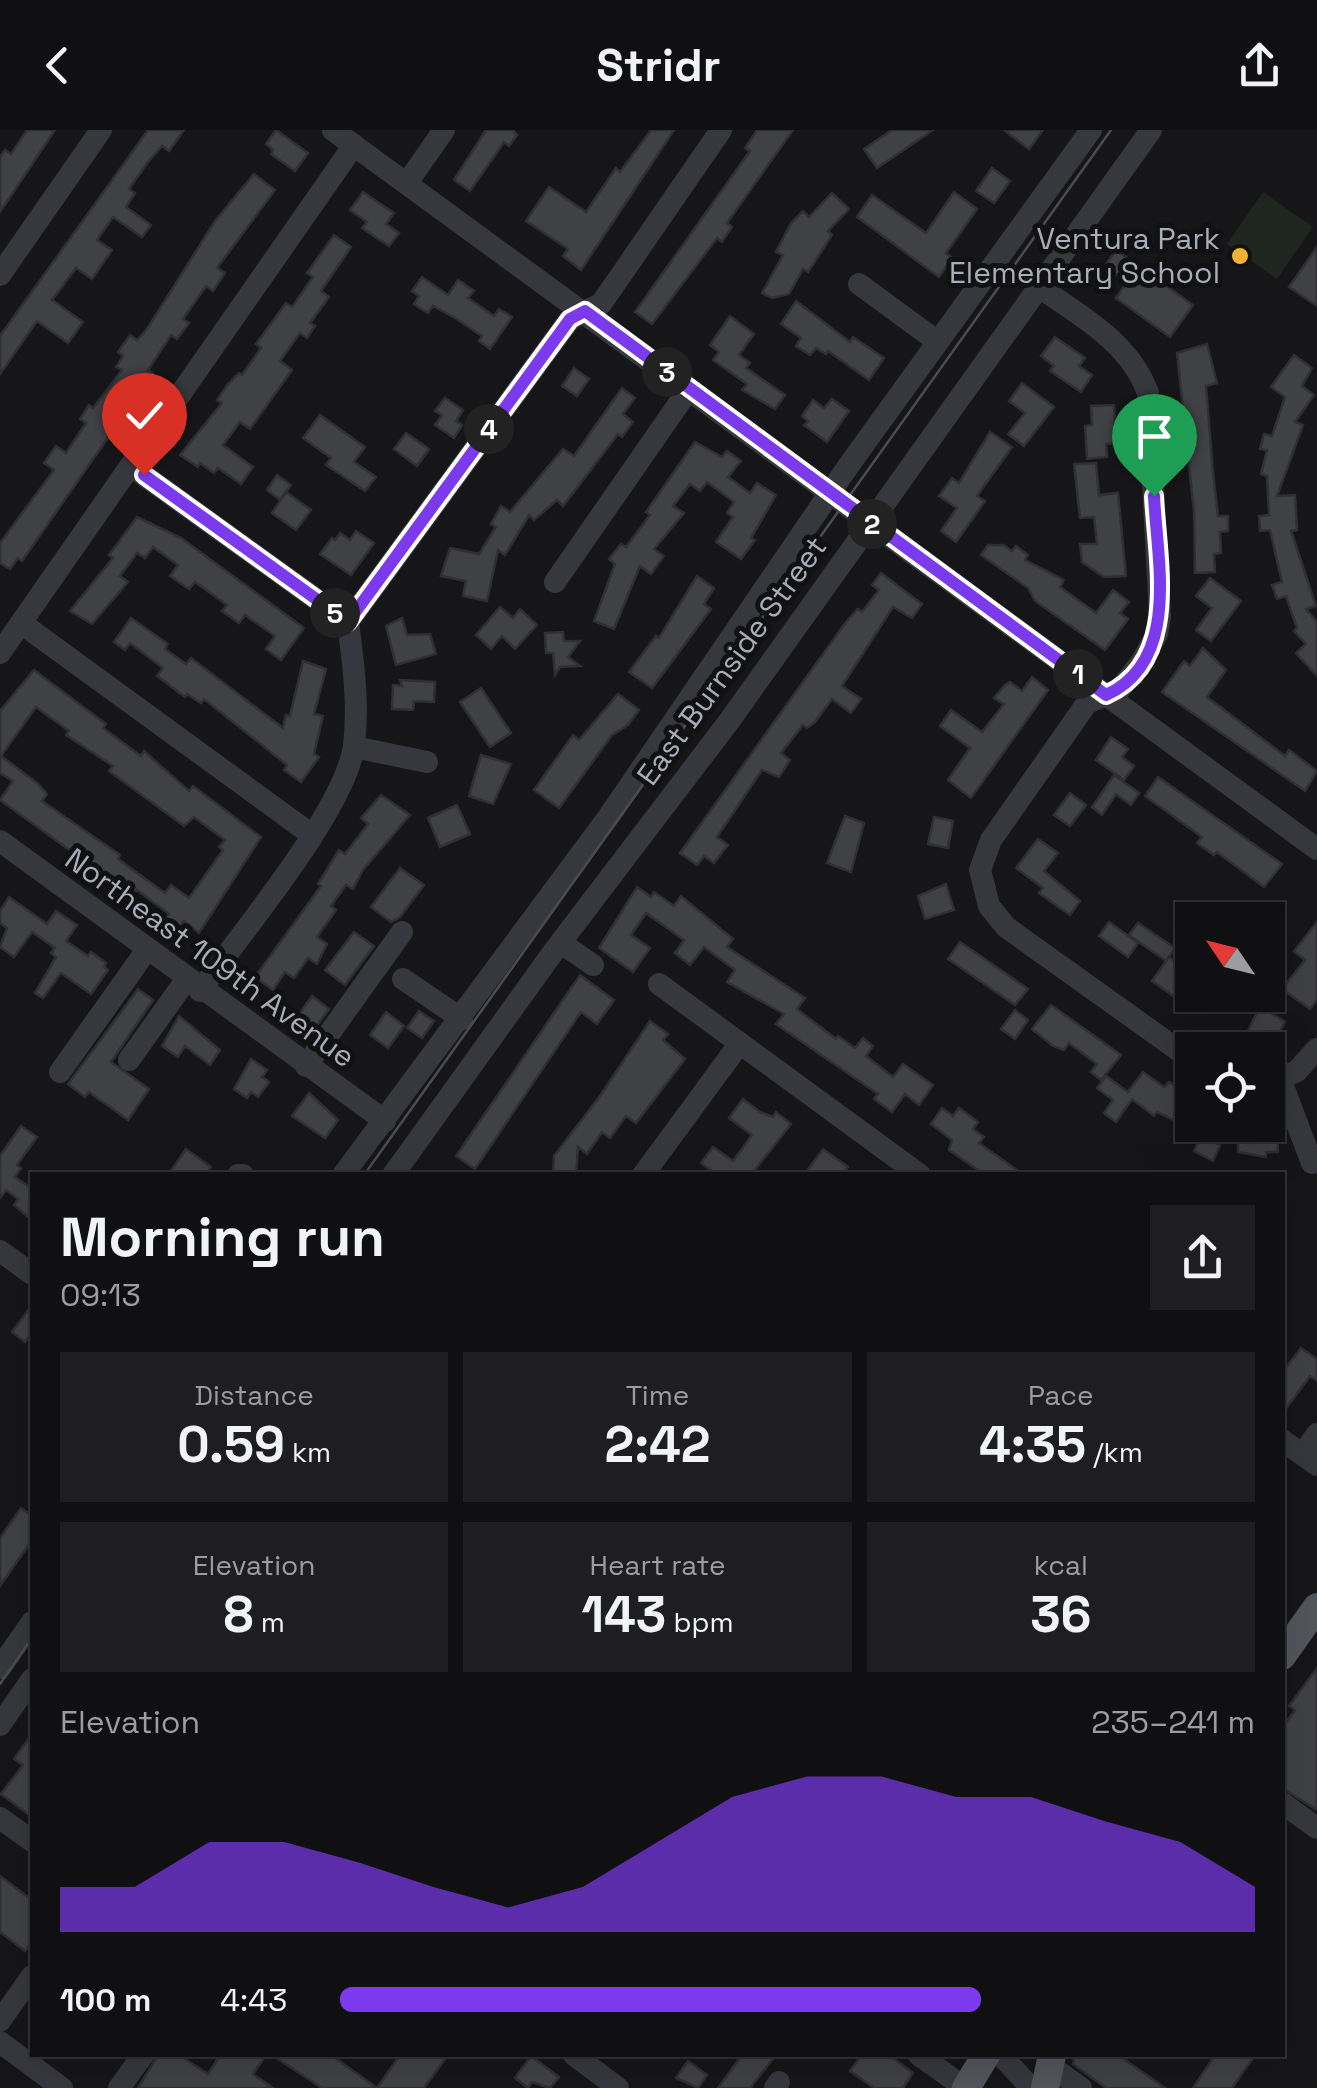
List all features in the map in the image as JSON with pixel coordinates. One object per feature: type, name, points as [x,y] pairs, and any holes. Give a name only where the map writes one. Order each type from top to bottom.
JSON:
[{"type":"main road","points":[[1285,1652],[1317,1607]]},
{"type":"main road","points":[[965,2088],[985,2057]]},
{"type":"street","points":[[0,275],[101,130]]},
{"type":"street","points":[[334,130],[1317,848]]},
{"type":"street","points":[[407,183],[444,130]]},
{"type":"street","points":[[129,1060],[193,986],[312,834],[336,797],[354,746],[356,698],[348,622],[570,319],[600,304],[721,130]]},
{"type":"street","name":"East Burnside Street","points":[[345,1172],[462,1019],[694,698],[830,494],[1091,130]]},
{"type":"street","name":"East Burnside Street","points":[[395,1172],[561,943],[723,730],[1151,130]]},
{"type":"street","points":[[0,653],[354,145]]},
{"type":"street","points":[[858,284],[938,342]]},
{"type":"street","points":[[1038,286],[1116,342],[1132,358],[1148,393],[1160,616],[1157,634],[1142,661],[1120,688],[1087,703],[991,840],[980,870],[982,890],[1006,927],[1175,1048]]},
{"type":"street","points":[[554,582],[690,389]]},
{"type":"street","points":[[130,466],[348,622]]},
{"type":"street","points":[[22,622],[312,834]]},
{"type":"street","points":[[354,746],[427,762]]},
{"type":"street","name":"Northeast 109th Avenue","points":[[0,841],[193,986],[385,1121]]},
{"type":"street","points":[[306,1066],[402,932]]},
{"type":"street","points":[[561,943],[593,965]]},
{"type":"street","points":[[60,1072],[146,951]]},
{"type":"street","points":[[403,978],[462,1019]]},
{"type":"street","points":[[659,984],[912,1172]]},
{"type":"street","points":[[645,1172],[740,1043]]},
{"type":"street","points":[[1285,1078],[1298,1071],[1317,1049]]},
{"type":"street","points":[[1285,1106],[1312,1163]]},
{"type":"street","points":[[0,1250],[30,1272]]},
{"type":"street","points":[[1285,1442],[1310,1460],[1317,1434]]},
{"type":"street","points":[[0,1668],[30,1625]]},
{"type":"street","points":[[0,1725],[29,1691]]},
{"type":"street","points":[[1285,1806],[1317,1828]]},
{"type":"street","points":[[0,1818],[30,1840]]},
{"type":"street","points":[[0,2021],[30,1979]]},
{"type":"street","points":[[0,2042],[53,2085]]},
{"type":"street","points":[[120,2088],[142,2057]]},
{"type":"street","points":[[577,2057],[618,2088]]},
{"type":"street","points":[[922,2057],[965,2088]]},
{"type":"street","points":[[1003,2057],[1032,2088]]},
{"type":"street","points":[[1049,2069],[1081,2088]]},
{"type":"shaded area","points":[[1263,192],[1313,227],[1277,279],[1227,244]]},
{"type":"building","points":[[27,130],[55,130],[0,212],[0,157],[5,150],[11,154]]},
{"type":"building","points":[[148,130],[184,130],[169,151],[162,146],[129,189],[135,193],[126,207],[151,225],[142,237],[113,217],[97,240],[112,250],[92,279],[76,268],[52,300],[83,322],[68,343],[37,321],[0,374],[0,336]]},
{"type":"building","points":[[276,130],[308,153],[295,171],[271,154],[273,150],[266,144]]},
{"type":"building","points":[[486,130],[513,130],[517,135],[509,146],[504,142],[470,191],[454,180]]},
{"type":"building","points":[[651,130],[674,130],[581,270],[563,256],[568,249],[526,221],[549,187],[586,212],[616,168],[620,172]]},
{"type":"building","points":[[757,130],[793,130],[727,223],[732,227],[722,242],[717,238],[652,324],[635,312],[750,151],[745,148]]},
{"type":"building","points":[[892,130],[933,130],[877,168],[864,149]]},
{"type":"building","points":[[1004,130],[1043,130],[1029,149]]},
{"type":"building","points":[[992,168],[1010,181],[994,203],[976,191]]},
{"type":"building","points":[[254,174],[275,190],[217,268],[225,273],[213,291],[206,286],[183,319],[189,323],[177,339],[171,335],[148,370],[153,373],[22,561],[18,558],[10,569],[0,563],[0,543],[54,470],[44,463],[56,446],[66,453],[86,423],[80,419],[89,405],[93,408],[122,370],[116,367],[123,356],[118,352],[130,335],[137,340],[147,329],[215,221]]},
{"type":"building","points":[[363,192],[394,213],[386,224],[399,233],[389,246],[362,228],[367,222],[350,210]]},
{"type":"building","points":[[954,192],[977,209],[946,253],[952,258],[939,277],[857,217],[872,195],[926,233]]},
{"type":"building","points":[[832,193],[849,209],[828,231],[832,235],[808,272],[803,269],[789,294],[772,298],[762,293],[783,255],[776,252],[791,223],[803,211],[809,217]]},
{"type":"building","points":[[334,235],[351,247],[321,291],[329,297],[310,323],[315,326],[307,338],[300,333],[280,361],[292,370],[250,429],[240,422],[223,445],[253,467],[241,484],[218,468],[214,473],[200,463],[198,467],[180,455],[222,403],[217,400],[228,384],[239,373],[242,375],[261,348],[256,344],[286,303],[292,307],[313,277],[307,273]]},
{"type":"building","points":[[1317,247],[1317,306],[1289,287]]},
{"type":"building","points":[[1116,250],[1193,305],[1170,337],[1116,298],[1127,282],[1105,266]]},
{"type":"building","points":[[422,277],[448,295],[458,280],[474,291],[468,298],[494,316],[499,309],[512,317],[490,349],[479,341],[482,336],[455,318],[433,306],[428,313],[414,304],[419,296],[412,291]]},
{"type":"building","points":[[796,301],[850,342],[853,337],[884,358],[869,380],[828,351],[826,354],[816,348],[810,355],[796,346],[801,338],[781,324]]},
{"type":"building","points":[[730,316],[754,334],[739,355],[750,363],[746,368],[785,395],[775,409],[742,390],[747,384],[713,360],[719,352],[710,345]]},
{"type":"building","points":[[1055,337],[1085,358],[1079,366],[1092,375],[1081,392],[1050,371],[1054,366],[1041,356]]},
{"type":"building","points":[[1207,344],[1217,383],[1206,386],[1213,473],[1218,516],[1228,516],[1228,531],[1220,532],[1221,553],[1214,554],[1215,572],[1195,573],[1194,512],[1177,353]]},
{"type":"building","points":[[1294,355],[1312,368],[1302,386],[1314,395],[1295,422],[1303,425],[1277,496],[1295,495],[1297,530],[1291,531],[1316,606],[1306,609],[1317,622],[1317,676],[1296,653],[1306,644],[1294,631],[1297,628],[1286,596],[1277,599],[1272,585],[1282,582],[1270,530],[1260,531],[1259,516],[1269,515],[1267,476],[1261,474],[1267,450],[1260,449],[1264,434],[1272,436],[1285,397],[1271,387]]},
{"type":"building","points":[[574,368],[589,379],[577,396],[562,386]]},
{"type":"building","points":[[1022,383],[1054,407],[1024,446],[1008,434],[1025,413],[1009,401]]},
{"type":"building","points":[[622,388],[635,398],[623,414],[633,422],[622,437],[618,434],[563,506],[557,500],[534,520],[529,515],[505,555],[498,550],[487,601],[463,596],[466,581],[441,576],[450,548],[479,554],[496,527],[491,524],[501,506],[510,512],[563,449],[574,456]]},
{"type":"building","points":[[445,398],[463,410],[456,421],[462,425],[454,438],[435,425],[442,415],[435,411]]},
{"type":"building","points":[[832,399],[849,411],[827,442],[804,425],[808,421],[802,416],[813,400],[824,408]]},
{"type":"building","points":[[1114,405],[1116,443],[1106,444],[1107,457],[1087,459],[1085,426],[1092,425],[1091,406]]},
{"type":"building","points":[[320,415],[365,447],[354,462],[376,477],[365,491],[326,465],[331,458],[303,438]]},
{"type":"building","points":[[990,432],[1012,447],[977,496],[985,501],[956,542],[941,531],[957,508],[939,496],[952,478],[959,483]]},
{"type":"building","points":[[406,433],[429,449],[417,466],[394,449]]},
{"type":"building","points":[[695,442],[722,457],[727,451],[741,461],[728,477],[750,493],[757,483],[776,495],[751,538],[755,540],[741,559],[716,542],[733,517],[727,513],[734,502],[707,482],[700,491],[690,484],[673,506],[684,513],[654,549],[664,556],[651,574],[640,566],[614,629],[594,621],[615,564],[609,559],[621,544],[626,547],[650,515],[646,512]]},
{"type":"building","points":[[1096,463],[1099,495],[1118,493],[1126,576],[1104,577],[1082,562],[1080,544],[1097,544],[1094,517],[1080,518],[1074,464]]},
{"type":"building","points":[[277,475],[291,485],[280,500],[267,490]]},
{"type":"building","points":[[286,492],[311,510],[296,530],[272,513]]},
{"type":"building","points":[[137,517],[181,538],[304,628],[281,660],[266,649],[275,636],[245,615],[239,623],[222,611],[227,605],[195,582],[189,589],[170,576],[178,565],[153,547],[145,558],[137,553],[120,576],[128,582],[92,624],[70,611],[113,558],[109,555]]},
{"type":"building","points":[[356,531],[374,543],[351,575],[320,554],[332,538],[335,540],[340,533],[350,540]]},
{"type":"building","points":[[988,545],[1003,545],[1012,551],[1016,546],[1028,555],[1025,560],[1064,580],[1060,587],[1096,613],[1113,590],[1129,602],[1120,613],[1128,619],[1105,650],[1035,601],[1028,588],[981,555]]},
{"type":"building","points":[[881,573],[922,604],[912,618],[893,607],[842,686],[861,699],[851,713],[832,699],[815,722],[807,728],[803,725],[781,753],[790,760],[779,777],[762,770],[717,837],[728,845],[714,863],[704,856],[697,865],[680,853],[846,622],[858,609],[862,612],[879,590],[872,585]]},
{"type":"building","points":[[697,576],[714,588],[704,604],[711,609],[652,688],[629,672],[656,636],[659,638]]},
{"type":"building","points":[[1210,578],[1241,601],[1211,641],[1196,630],[1212,608],[1196,596]]},
{"type":"building","points":[[500,607],[513,618],[520,609],[537,625],[515,649],[502,636],[491,649],[476,635]]},
{"type":"building","points":[[131,618],[168,644],[165,649],[186,664],[191,658],[283,728],[286,715],[290,716],[303,661],[326,669],[314,714],[323,716],[314,754],[319,757],[301,782],[284,770],[287,765],[204,699],[201,703],[187,694],[185,697],[157,676],[163,668],[130,643],[125,650],[114,642]]},
{"type":"building","points":[[402,618],[407,635],[430,634],[436,654],[396,665],[386,626]]},
{"type":"building","points":[[563,632],[564,641],[580,641],[568,657],[580,666],[560,667],[555,675],[553,653],[546,653],[545,633]]},
{"type":"building","points":[[1203,648],[1226,670],[1207,697],[1285,756],[1289,750],[1317,771],[1305,791],[1162,692],[1184,661],[1190,666]]},
{"type":"building","points":[[34,670],[106,724],[103,728],[141,756],[144,751],[189,791],[193,786],[261,837],[199,933],[184,921],[179,928],[166,918],[169,914],[137,890],[134,894],[118,885],[0,800],[13,781],[0,773],[0,711]],"holes":[[[36,707],[69,731],[66,735],[113,766],[109,771],[184,826],[194,817],[225,840],[219,847],[223,850],[189,898],[171,885],[165,893],[118,859],[120,855],[42,801],[47,794],[37,783],[1,756]]]},
{"type":"building","points":[[1032,677],[1048,690],[971,798],[948,780],[970,748],[940,726],[951,710],[982,732],[1004,704],[994,698],[1005,685],[1010,682],[1022,691]]},
{"type":"building","points":[[400,680],[435,682],[434,702],[414,701],[413,710],[392,709],[393,685],[402,686]]},
{"type":"building","points":[[481,688],[511,733],[490,747],[460,702]]},
{"type":"building","points":[[618,694],[639,710],[628,725],[612,735],[559,808],[534,790],[573,735],[579,740]]},
{"type":"building","points":[[1111,737],[1128,749],[1122,757],[1134,766],[1124,780],[1096,760]]},
{"type":"building","points":[[481,755],[511,764],[493,804],[469,796]]},
{"type":"building","points":[[1114,775],[1139,793],[1131,805],[1116,794],[1102,815],[1092,807]]},
{"type":"building","points":[[1158,777],[1282,864],[1264,887],[1217,852],[1214,855],[1197,843],[1202,837],[1145,796]]},
{"type":"building","points":[[1070,793],[1086,805],[1070,826],[1054,815]]},
{"type":"building","points":[[381,795],[410,815],[363,870],[353,889],[346,885],[331,906],[336,910],[317,937],[327,944],[317,964],[308,958],[294,978],[285,972],[273,990],[255,977],[321,886],[318,884],[339,850],[345,854],[368,824],[361,818]]},
{"type":"building","points":[[457,805],[470,834],[440,847],[428,818]]},
{"type":"building","points":[[845,816],[864,823],[851,872],[827,863]]},
{"type":"building","points":[[934,817],[953,821],[948,848],[928,844]]},
{"type":"building","points":[[1038,839],[1058,853],[1044,871],[1080,901],[1070,915],[1039,893],[1043,888],[1016,868]]},
{"type":"building","points":[[400,868],[424,885],[400,917],[391,922],[371,907]]},
{"type":"building","points":[[946,884],[954,910],[925,919],[918,896]]},
{"type":"building","points":[[637,887],[651,897],[654,892],[674,906],[681,896],[733,939],[727,947],[805,998],[797,1009],[836,1039],[838,1036],[855,1048],[863,1038],[873,1046],[866,1056],[893,1077],[903,1064],[933,1085],[919,1105],[905,1094],[892,1112],[874,1099],[878,1094],[776,1024],[784,1014],[727,982],[735,970],[704,947],[690,965],[675,953],[684,940],[646,913],[631,935],[650,948],[633,972],[599,948]]},
{"type":"building","points":[[9,897],[47,924],[56,911],[77,925],[66,941],[88,956],[91,952],[106,963],[104,967],[108,970],[91,994],[61,973],[43,998],[35,993],[56,957],[51,953],[55,948],[32,932],[14,957],[0,947],[7,928],[0,923],[0,911]]},
{"type":"building","points":[[1109,922],[1138,943],[1128,957],[1099,936]]},
{"type":"building","points":[[1317,922],[1317,1000],[1310,1009],[1285,991],[1285,985],[1305,960],[1294,951]]},
{"type":"building","points":[[1138,923],[1175,948],[1166,961],[1129,935]]},
{"type":"building","points":[[354,932],[374,946],[345,985],[325,970]]},
{"type":"building","points":[[960,942],[1028,989],[1015,1005],[948,959]]},
{"type":"building","points":[[1169,957],[1175,961],[1175,997],[1152,981]]},
{"type":"building","points":[[580,975],[614,1000],[597,1024],[581,1012],[475,1169],[456,1156]]},
{"type":"building","points":[[138,989],[153,1000],[111,1062],[149,1089],[128,1120],[89,1092],[85,1097],[68,1084]]},
{"type":"building","points":[[312,996],[329,1009],[312,1032],[295,1020]]},
{"type":"building","points":[[1051,1005],[1121,1055],[1101,1080],[1091,1072],[1097,1064],[1069,1043],[1064,1050],[1053,1046],[1032,1029]]},
{"type":"building","points":[[1015,1010],[1028,1020],[1015,1039],[1001,1029]]},
{"type":"building","points":[[419,1011],[434,1021],[422,1038],[407,1028]]},
{"type":"building","points":[[386,1012],[404,1026],[388,1048],[370,1035]]},
{"type":"building","points":[[1257,1012],[1269,1012],[1285,1022],[1279,1032],[1247,1032]]},
{"type":"building","points":[[179,1016],[220,1050],[210,1065],[185,1046],[178,1057],[162,1046]]},
{"type":"building","points":[[650,1021],[668,1034],[663,1040],[685,1059],[636,1123],[626,1116],[610,1138],[602,1132],[587,1154],[578,1147],[576,1172],[553,1172],[554,1156]]},
{"type":"building","points":[[251,1059],[267,1070],[262,1077],[269,1082],[258,1097],[251,1092],[247,1098],[234,1089]]},
{"type":"building","points":[[1143,1072],[1164,1087],[1169,1082],[1175,1086],[1175,1120],[1157,1112],[1154,1116],[1132,1099],[1116,1122],[1104,1113],[1113,1100],[1097,1088],[1106,1076],[1128,1092]]},
{"type":"building","points":[[309,1093],[338,1120],[325,1138],[292,1116]]},
{"type":"building","points":[[743,1099],[760,1112],[773,1117],[776,1112],[791,1124],[753,1172],[713,1172],[701,1163],[713,1147],[733,1161],[752,1135],[729,1118]]},
{"type":"building","points":[[942,1108],[953,1116],[959,1108],[978,1122],[973,1129],[984,1137],[979,1143],[1020,1172],[981,1172],[949,1150],[952,1140],[931,1124]]},
{"type":"building","points":[[21,1126],[37,1137],[17,1165],[21,1168],[15,1177],[28,1186],[30,1182],[30,1218],[14,1205],[18,1199],[6,1190],[0,1198],[0,1156]]},
{"type":"building","points":[[1238,1142],[1278,1142],[1278,1152],[1266,1152],[1266,1157],[1238,1152]]},
{"type":"building","points":[[1198,1143],[1220,1145],[1213,1161],[1194,1151]]},
{"type":"building","points":[[186,1149],[211,1167],[207,1172],[170,1172]]},
{"type":"building","points":[[823,1149],[848,1167],[844,1172],[806,1172]]},
{"type":"building","points":[[30,1308],[30,1335],[25,1342],[12,1332]]},
{"type":"building","points":[[1301,1348],[1317,1359],[1317,1381],[1310,1376],[1285,1410],[1285,1369]]},
{"type":"building","points":[[21,1508],[30,1515],[30,1543],[0,1586],[0,1538]]},
{"type":"building","points":[[1317,1668],[1317,1810],[1285,1790],[1285,1724],[1295,1710],[1289,1706]]},
{"type":"building","points":[[30,1737],[30,1816],[1,1794],[23,1765],[14,1759]]},
{"type":"building","points":[[0,1876],[30,1898],[30,1944],[25,1951],[0,1932]]},
{"type":"building","points":[[157,2057],[182,2057],[208,2074],[219,2057],[265,2057],[253,2074],[273,2088],[138,2088]]},
{"type":"building","points":[[275,2057],[334,2057],[377,2088],[322,2088]]},
{"type":"building","points":[[399,2057],[447,2057],[424,2088],[377,2088]]},
{"type":"building","points":[[530,2057],[559,2077],[550,2088],[532,2082],[528,2088],[515,2078]]},
{"type":"building","points":[[741,2057],[774,2057],[750,2088],[718,2088]]},
{"type":"building","points":[[860,2057],[892,2057],[913,2073],[903,2088],[874,2088],[850,2071]]},
{"type":"building","points":[[1075,2057],[1121,2057],[1165,2088],[1106,2088],[1073,2064]]},
{"type":"building","points":[[1214,2057],[1254,2057],[1232,2088],[1193,2088]]},
{"type":"building","points":[[688,2061],[707,2075],[698,2088],[676,2078]]},
{"type":"tram line","points":[[366,1172],[1111,130]]},
{"type":"tram line","points":[[0,1684],[30,1641]]},
{"type":"place","name":"Ventura Park Elementary School","points":[[1240,256]]},
{"type":"route","points":[[144,475],[348,622],[570,319],[585,311],[1106,695],[1120,688],[1157,634],[1160,616],[1154,496]]}]
